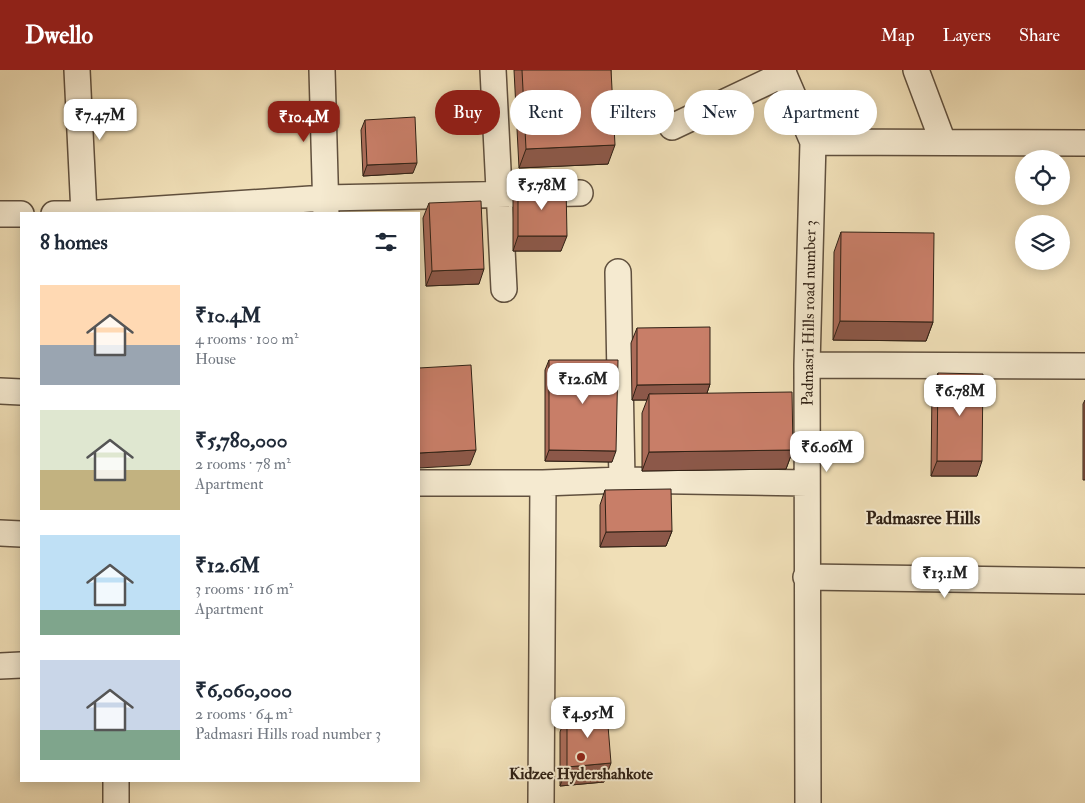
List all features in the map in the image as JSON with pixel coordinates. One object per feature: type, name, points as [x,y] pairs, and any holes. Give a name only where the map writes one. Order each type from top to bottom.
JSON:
[{"type":"street","points":[[77,70],[84,212]]},
{"type":"street","points":[[322,70],[326,206]]},
{"type":"street","points":[[493,70],[504,289]]},
{"type":"street","points":[[916,70],[943,142]]},
{"type":"street","points":[[674,126],[783,72]]},
{"type":"street","name":"Padmasri Hills road number 3","points":[[783,72],[813,142],[807,365],[808,803]]},
{"type":"street","points":[[813,142],[1085,143]]},
{"type":"street","points":[[144,212],[326,206],[499,194],[580,192]]},
{"type":"street","points":[[0,214],[20,214]]},
{"type":"street","points":[[618,272],[622,480]]},
{"type":"street","points":[[807,365],[1085,366]]},
{"type":"street","points":[[0,391],[20,392]]},
{"type":"street","points":[[420,483],[543,483],[622,480],[807,483]]},
{"type":"street","points":[[542,803],[543,483]]},
{"type":"street","points":[[0,533],[20,534]]},
{"type":"street","points":[[806,577],[1085,581]]},
{"type":"street","points":[[0,666],[20,665]]},
{"type":"street","points":[[116,782],[116,803]]},
{"type":"building","points":[[522,70],[611,70],[612,90],[591,90],[591,135],[614,135],[615,145],[526,149],[525,135],[581,135],[581,90],[523,90]]},
{"type":"building","points":[[415,117],[417,163],[367,165],[365,120]]},
{"type":"building","points":[[518,185],[566,185],[567,236],[518,236]]},
{"type":"building","points":[[481,201],[484,269],[432,271],[429,203]]},
{"type":"building","points":[[841,232],[934,233],[933,322],[840,321]]},
{"type":"building","points":[[710,327],[710,384],[637,385],[637,328]]},
{"type":"building","points":[[549,360],[618,360],[616,451],[549,450]]},
{"type":"building","points":[[471,365],[476,450],[420,453],[420,368]]},
{"type":"building","points":[[938,373],[983,374],[982,461],[937,461]]},
{"type":"building","points":[[792,392],[793,450],[649,452],[649,394]]},
{"type":"building","points":[[671,489],[672,531],[606,532],[605,490]]},
{"type":"building","points":[[567,713],[607,713],[611,763],[567,767]]},
{"type":"place","name":"Kidzee Hydershahkote","points":[[581,757]]},
{"type":"district","name":"Padmasree Hills","points":[[923,518]]}]
